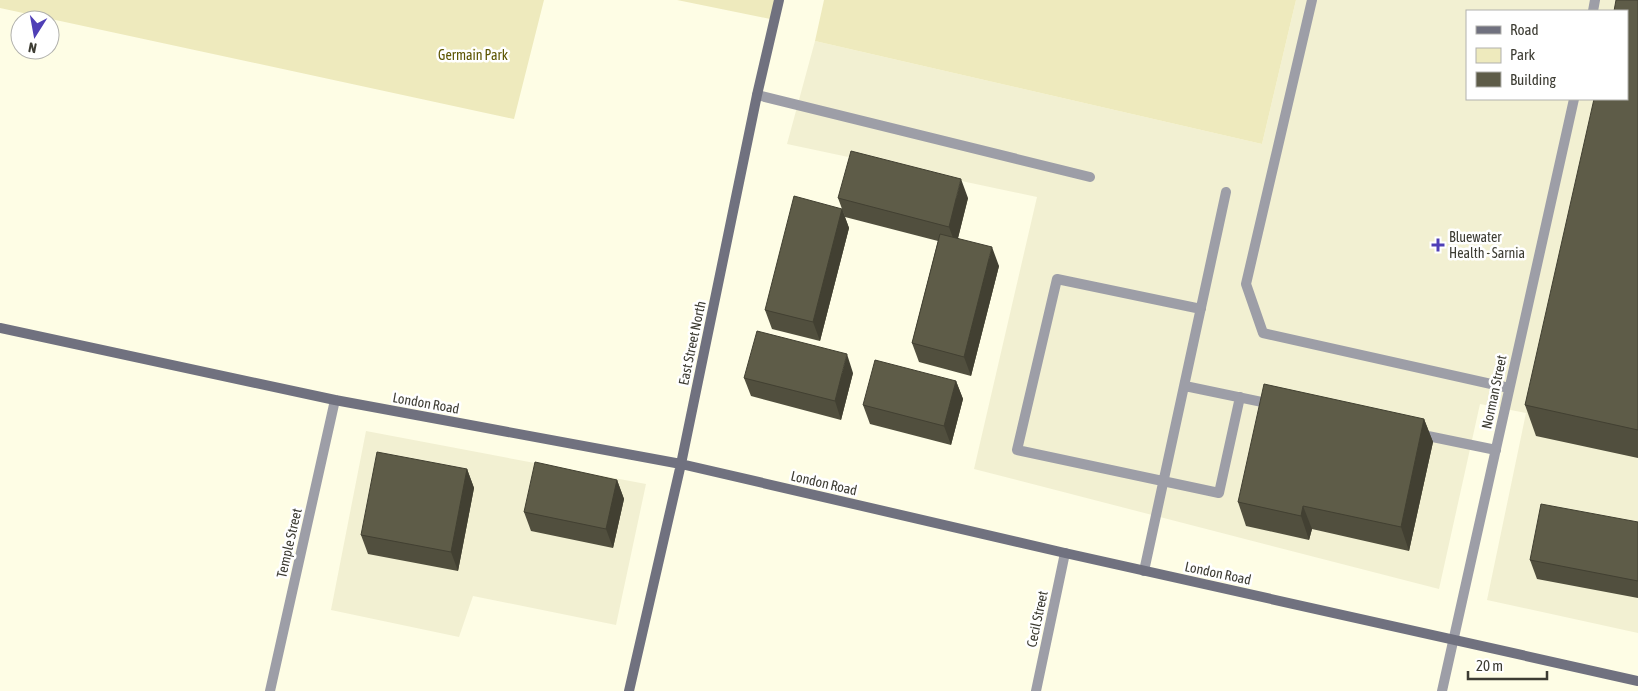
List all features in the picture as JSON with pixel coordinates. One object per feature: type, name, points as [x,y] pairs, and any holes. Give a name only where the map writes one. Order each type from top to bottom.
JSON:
[{"type":"main road","name":"East Street North","points":[[630,691],[681,464],[757,95],[779,0]]},
{"type":"main road","name":"London Road","points":[[0,328],[335,400],[681,464],[1144,571],[1638,681]]},
{"type":"street","points":[[1312,0],[1246,284],[1263,333],[1509,388]]},
{"type":"street","points":[[757,95],[1090,177]]},
{"type":"street","name":"Norman Street","points":[[1442,691],[1574,100]]},
{"type":"street","points":[[1144,571],[1226,192]]},
{"type":"street","points":[[1201,309],[1057,279],[1017,450],[1219,493],[1240,397]]},
{"type":"street","points":[[1185,386],[1278,405]]},
{"type":"street","name":"Temple Street","points":[[270,691],[335,400]]},
{"type":"street","points":[[1410,432],[1496,450]]},
{"type":"street","name":"Cecil Street","points":[[1036,691],[1065,553]]},
{"type":"shaded area","points":[[1296,0],[1638,0],[1638,633],[1487,600],[1526,413],[1480,404],[1439,589],[974,469],[1037,197],[787,144],[815,41],[1262,144]]},
{"type":"shaded area","points":[[366,431],[646,484],[616,625],[473,596],[459,637],[331,610]]},
{"type":"green space","name":"Germain Park","points":[[0,0],[544,0],[514,119],[60,21],[60,10],[10,10],[0,8]]},
{"type":"green space","points":[[677,0],[780,0],[775,20]]},
{"type":"green space","points":[[824,0],[1296,0],[1262,144],[815,41]]},
{"type":"building","points":[[1616,0],[1638,0],[1638,430],[1525,405],[1594,100],[1628,100],[1628,10],[1614,10]]},
{"type":"building","points":[[851,151],[961,179],[949,227],[838,198]]},
{"type":"building","points":[[794,196],[842,209],[813,322],[765,310]]},
{"type":"building","points":[[940,234],[992,247],[964,357],[912,343]]},
{"type":"building","points":[[757,331],[847,354],[835,401],[744,378]]},
{"type":"building","points":[[875,360],[956,381],[944,426],[863,405]]},
{"type":"building","points":[[1264,384],[1424,419],[1401,527],[1303,506],[1301,516],[1238,502]]},
{"type":"building","points":[[377,452],[467,469],[451,552],[361,535]]},
{"type":"building","points":[[535,462],[617,480],[606,529],[524,512]]},
{"type":"building","points":[[1541,504],[1638,522],[1638,581],[1530,560]]},
{"type":"place","name":"Bluewater Health - Sarnia","points":[[1438,245]]}]
